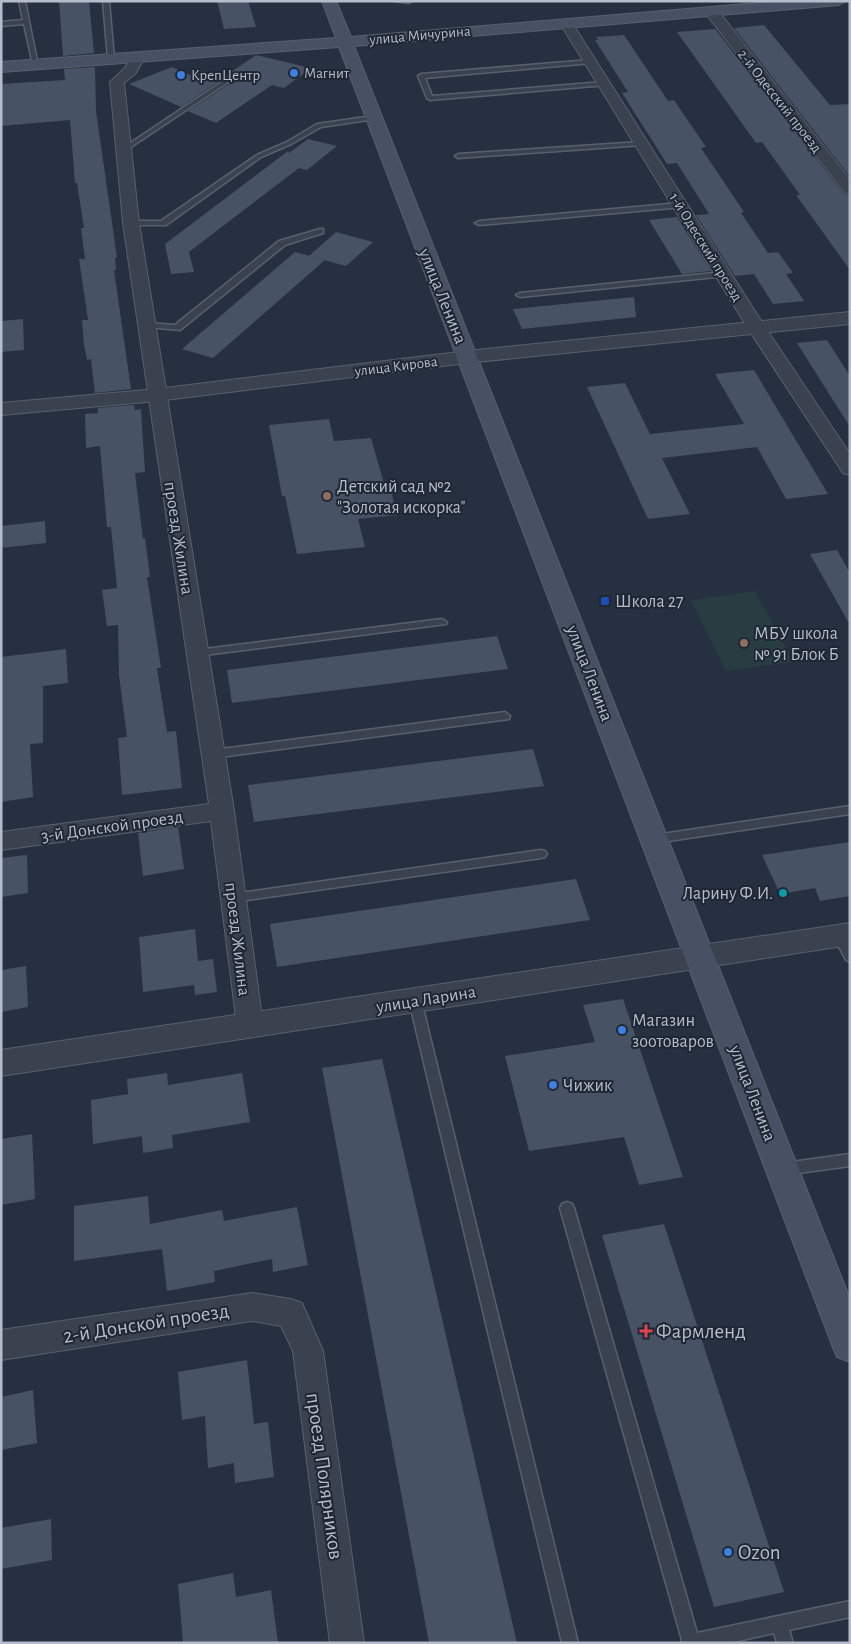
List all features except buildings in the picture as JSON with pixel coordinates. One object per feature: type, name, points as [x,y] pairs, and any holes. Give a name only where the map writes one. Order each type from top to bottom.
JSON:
[{"type":"main road","name":"улица Ленина","points":[[329,1],[850,1345]]},
{"type":"main road","name":"улица Мичурина","points":[[1,67],[137,58],[839,1]]},
{"type":"street","name":"2-й Одесский проезд","points":[[711,11],[850,190]]},
{"type":"street","name":"1-й Одесский проезд","points":[[566,23],[756,327],[850,469]]},
{"type":"street","name":"проезд Жилина","points":[[137,58],[131,70],[117,82],[131,223],[222,811],[250,1026]]},
{"type":"street","name":"улица Кирова","points":[[1,409],[157,395],[467,357],[850,318]]},
{"type":"street","name":"3-й Донской проезд","points":[[1,841],[222,811]]},
{"type":"street","name":"улица Ларина","points":[[1,1064],[700,956],[846,942]]},
{"type":"street","name":"2-й Донской проезд","points":[[1,1345],[252,1307],[291,1313]]},
{"type":"street","name":"проезд Полярников","points":[[291,1313],[308,1351],[347,1643]]},
{"type":"lane","points":[[22,1],[36,65]]},
{"type":"lane","points":[[106,1],[111,59]]},
{"type":"lane","points":[[398,1],[409,1]]},
{"type":"lane","points":[[1,24],[27,22]]},
{"type":"lane","points":[[590,62],[421,76],[430,98],[604,84]]},
{"type":"lane","points":[[123,150],[228,80]]},
{"type":"lane","points":[[131,223],[163,223],[259,156],[289,143],[319,125],[373,118]]},
{"type":"lane","points":[[458,156],[641,144]]},
{"type":"lane","points":[[479,223],[680,205]]},
{"type":"lane","points":[[147,325],[177,328],[282,243],[320,231]]},
{"type":"lane","points":[[520,295],[723,274]]},
{"type":"lane","points":[[197,653],[442,622]]},
{"type":"lane","points":[[213,754],[505,716]]},
{"type":"lane","points":[[655,839],[850,810]]},
{"type":"lane","points":[[233,898],[541,854]]},
{"type":"lane","points":[[415,1000],[570,1643]]},
{"type":"lane","points":[[782,1170],[850,1160]]},
{"type":"lane","points":[[567,1208],[690,1643],[850,1609]]},
{"type":"lane","points":[[779,1624],[785,1643]]},
{"type":"green space","points":[[755,591],[793,662],[726,671],[691,600]]},
{"type":"place","name":"Магнит","points":[[294,73]]},
{"type":"place","name":"КрепЦентр","points":[[181,75]]},
{"type":"place","name":"Детский сад №2 \"Золотая искорка\"","points":[[327,496]]},
{"type":"place","name":"Школа 27","points":[[605,601]]},
{"type":"place","name":"МБУ школа № 91 Блок Б","points":[[744,643]]},
{"type":"place","name":"Ларину Ф.И.","points":[[783,893]]},
{"type":"place","name":"Магазин зоотоваров","points":[[622,1030]]},
{"type":"place","name":"Чижик","points":[[553,1085]]},
{"type":"place","name":"Фармленд","points":[[646,1331]]},
{"type":"place","name":"Ozon","points":[[728,1552]]}]
